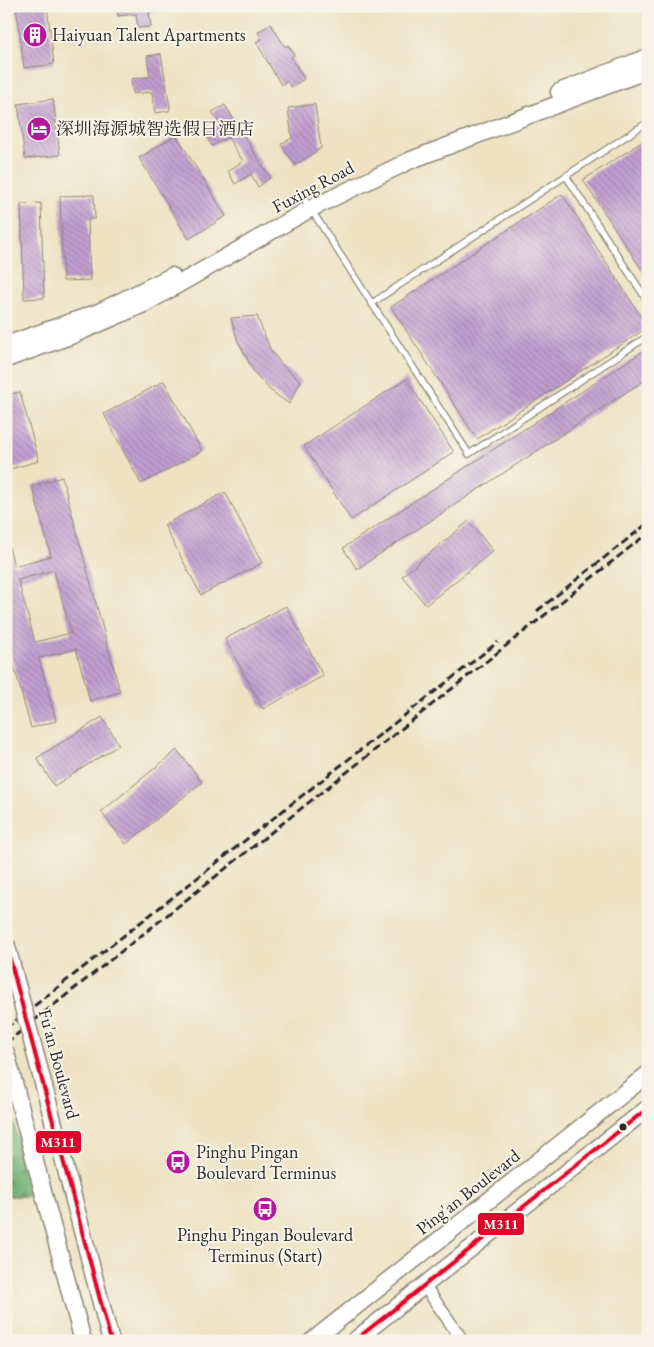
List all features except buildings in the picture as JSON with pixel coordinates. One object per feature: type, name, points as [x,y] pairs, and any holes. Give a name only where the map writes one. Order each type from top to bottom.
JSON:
[{"type":"street","name":"Fuxing Road","points":[[6,345],[70,324],[130,298],[415,147],[648,57]]},
{"type":"street","name":"Fuxing Road","points":[[6,359],[74,335],[144,304],[308,205],[411,160],[648,70]]},
{"type":"street","name":"Fu'an Boulevard","points":[[6,942],[112,1341]]},
{"type":"street","points":[[6,1053],[83,1341]]},
{"type":"street","name":"Ping'an Boulevard","points":[[312,1341],[648,1074]]},
{"type":"street","points":[[354,1341],[648,1108]]},
{"type":"street","points":[[424,1285],[463,1341]]},
{"type":"lane","points":[[372,303],[648,122]]},
{"type":"lane","points":[[566,176],[648,302]]},
{"type":"lane","points":[[308,205],[469,454],[648,336]]},
{"type":"green space","points":[[6,1094],[33,1197],[6,1196]]},
{"type":"railway","points":[[537,611],[648,523]]},
{"type":"railway","points":[[6,1043],[648,533]]},
{"type":"railway","points":[[6,1028],[498,642]]},
{"type":"transit line","name":"M311","points":[[6,944],[111,1341]]},
{"type":"transit line","name":"M311","points":[[354,1341],[648,1108]]},
{"type":"place","name":"Haiyuan Talent Apartments","points":[[35,35]]},
{"type":"place","name":"深圳海源城智选假日酒店","points":[[39,129]]},
{"type":"place","name":"Pinghu Pingan Boulevard Terminus","points":[[178,1162]]},
{"type":"place","name":"Pinghu Pingan Boulevard Terminus (Start)","points":[[265,1209]]}]
